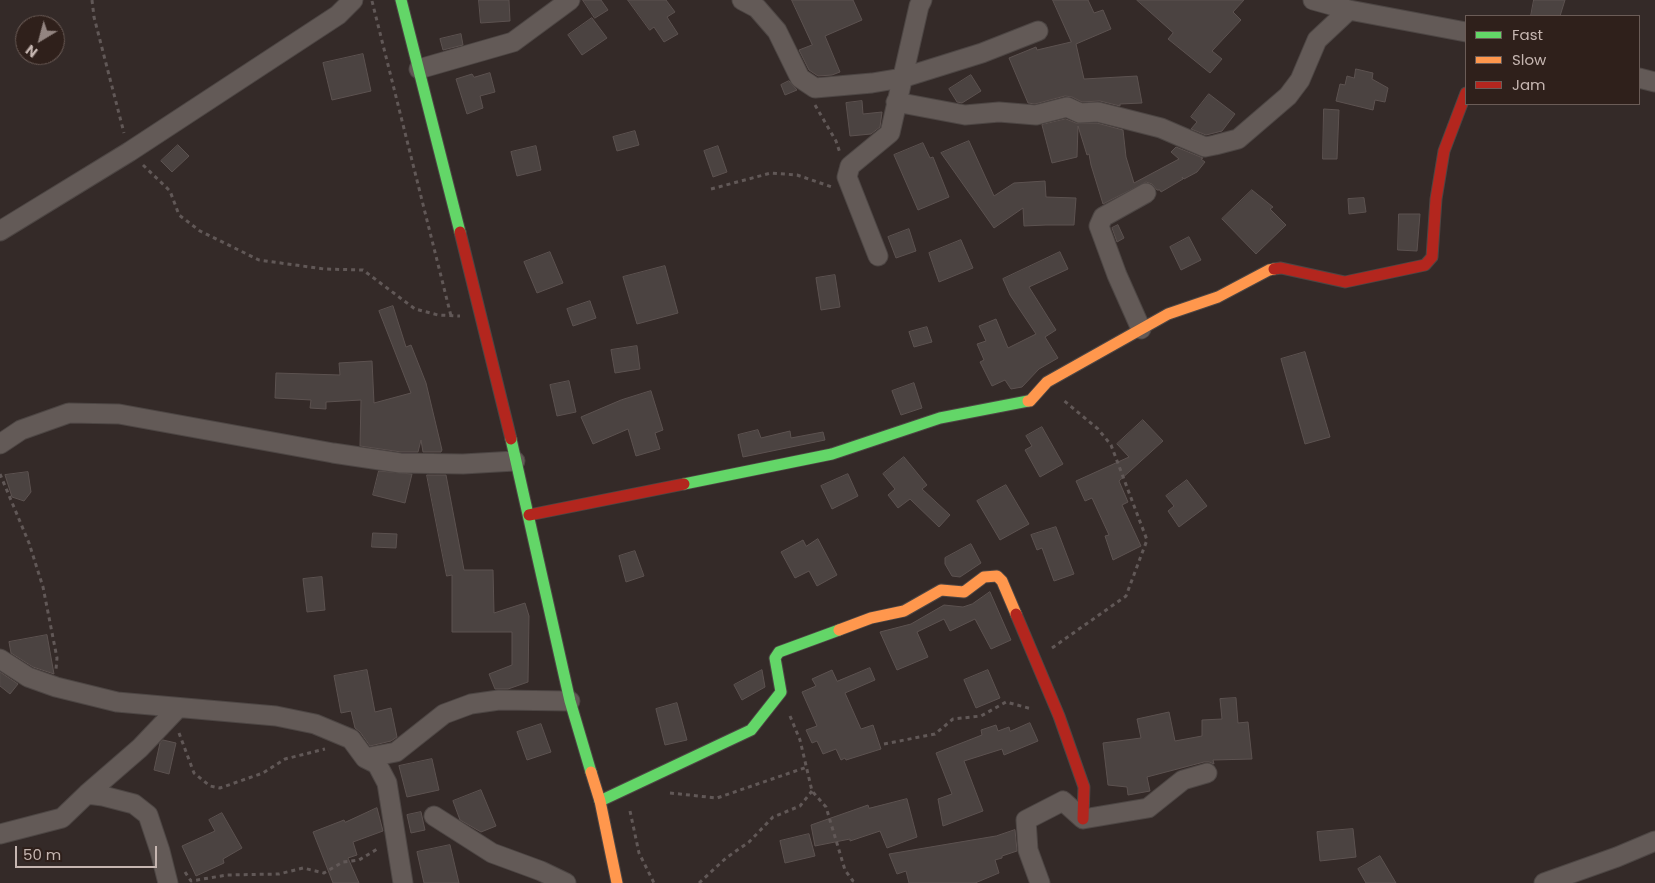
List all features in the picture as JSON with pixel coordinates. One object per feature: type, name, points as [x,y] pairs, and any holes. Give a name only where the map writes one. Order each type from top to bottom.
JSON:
[{"type":"street","points":[[0,231],[129,152],[338,15],[353,0]]},
{"type":"street","points":[[401,0],[482,318],[529,515],[570,701],[600,801],[617,883]]},
{"type":"street","points":[[419,69],[512,42],[570,0]]},
{"type":"street","points":[[742,0],[757,8],[777,31],[800,78],[815,88],[872,83],[902,78],[982,53],[1038,32]]},
{"type":"street","points":[[878,256],[847,177],[850,166],[890,133],[919,6],[922,0]]},
{"type":"street","points":[[1313,0],[1349,10],[1465,32]]},
{"type":"street","points":[[896,102],[965,116],[999,112],[1036,115],[1066,106],[1080,113],[1098,112],[1162,128],[1205,146],[1215,145],[1238,139],[1288,96],[1300,80],[1317,40],[1349,10]]},
{"type":"street","points":[[1640,78],[1655,82]]},
{"type":"street","points":[[529,515],[832,454],[940,418],[1030,401],[1047,382],[1168,314],[1218,297],[1269,270],[1281,268],[1345,282],[1426,265],[1432,257],[1436,199],[1444,151],[1465,96]]},
{"type":"street","points":[[1141,329],[1116,275],[1099,226],[1103,217],[1146,193]]},
{"type":"street","points":[[0,444],[21,430],[69,413],[119,414],[333,453],[400,463],[463,464],[515,460]]},
{"type":"street","points":[[600,801],[751,730],[781,692],[775,658],[779,652],[871,618],[904,611],[940,590],[964,592],[984,577],[997,576],[1002,581],[1059,716],[1084,787],[1083,819]]},
{"type":"street","points":[[0,659],[28,678],[117,702],[175,711],[276,716],[315,724],[351,739],[365,758],[377,764],[387,783],[404,883]]},
{"type":"street","points":[[365,758],[396,752],[444,714],[470,704],[499,700],[570,701]]},
{"type":"street","points":[[0,834],[62,818],[140,748],[175,711]]},
{"type":"street","points":[[1083,819],[1148,808],[1183,780],[1207,773]]},
{"type":"street","points":[[87,794],[134,804],[148,815],[168,883]]},
{"type":"street","points":[[1040,883],[1028,850],[1026,820],[1063,801],[1083,819]]},
{"type":"street","points":[[434,816],[492,853],[541,871],[566,883]]},
{"type":"street","points":[[1544,883],[1617,857],[1655,841]]},
{"type":"path","points":[[92,0],[94,17],[129,152],[170,191],[179,215],[200,231],[259,260],[324,269],[363,270],[415,309],[438,315],[482,318]]},
{"type":"path","points":[[372,0],[451,316]]},
{"type":"path","points":[[800,78],[836,141],[847,177]]},
{"type":"path","points":[[711,188],[772,173],[797,176],[854,195]]},
{"type":"path","points":[[1036,660],[1126,596],[1147,540],[1111,445],[1098,429],[1057,395],[1047,382]]},
{"type":"path","points":[[0,474],[29,543],[43,587],[57,658],[56,687]]},
{"type":"path","points":[[781,692],[800,740],[812,791],[826,807],[845,870],[853,881],[857,883]]},
{"type":"path","points":[[884,744],[935,734],[953,719],[981,716],[1006,702],[1059,716]]},
{"type":"path","points":[[175,711],[194,773],[210,786],[220,788],[263,773],[285,760],[322,750],[351,739]]},
{"type":"path","points":[[662,793],[717,798],[807,767]]},
{"type":"path","points":[[629,787],[627,792],[631,819],[639,853],[654,883]]},
{"type":"path","points":[[699,883],[726,858],[749,842],[773,817],[800,806],[812,791]]},
{"type":"path","points":[[160,851],[177,861],[191,881],[228,875],[279,874],[303,868],[324,872],[343,862],[359,860],[380,847]]},
{"type":"building","points":[[479,0],[509,0],[510,21],[481,23]]},
{"type":"building","points":[[583,0],[601,0],[608,10],[595,18]]},
{"type":"building","points":[[628,0],[666,0],[675,12],[667,17],[678,34],[664,42],[654,27],[650,30]]},
{"type":"building","points":[[792,0],[853,0],[862,20],[825,36],[840,72],[832,75],[818,76],[809,70],[799,50],[812,45]]},
{"type":"building","points":[[1053,0],[1088,0],[1094,13],[1103,10],[1111,29],[1076,44],[1084,79],[1137,76],[1142,103],[1120,104],[1120,106],[1100,101],[1082,102],[1065,96],[1035,104],[1028,103],[1009,58],[1036,47],[1037,50],[1071,42]]},
{"type":"building","points":[[1137,0],[1244,0],[1233,12],[1241,20],[1212,51],[1222,59],[1210,73],[1168,39],[1173,33]]},
{"type":"building","points":[[1534,0],[1565,0],[1560,15],[1531,15]]},
{"type":"building","points":[[592,18],[607,38],[582,55],[568,35]]},
{"type":"building","points":[[461,34],[463,45],[443,50],[440,39]]},
{"type":"building","points":[[363,54],[371,91],[332,100],[323,63]]},
{"type":"building","points":[[1356,69],[1373,73],[1372,79],[1388,88],[1385,102],[1375,100],[1373,110],[1336,101],[1340,84],[1345,85],[1347,76],[1354,78]]},
{"type":"building","points":[[490,73],[495,92],[480,96],[483,108],[467,114],[456,79],[472,74],[474,77]]},
{"type":"building","points":[[971,75],[981,91],[962,103],[957,102],[949,89]]},
{"type":"building","points":[[789,81],[797,90],[785,95],[781,85]]},
{"type":"building","points":[[1209,94],[1235,114],[1222,131],[1206,135],[1191,129],[1197,122],[1191,117]]},
{"type":"building","points":[[862,101],[863,114],[882,112],[880,127],[871,134],[850,136],[846,103]]},
{"type":"building","points":[[1324,109],[1339,110],[1337,159],[1323,159]]},
{"type":"building","points":[[1066,119],[1076,123],[1097,123],[1123,130],[1126,157],[1134,183],[1179,159],[1171,152],[1176,147],[1203,158],[1201,159],[1205,162],[1197,172],[1184,179],[1182,177],[1183,179],[1161,192],[1152,184],[1146,182],[1103,204],[1089,154],[1087,155],[1078,126],[1077,157],[1052,163],[1042,125]]},
{"type":"building","points":[[635,131],[639,145],[617,151],[613,137]]},
{"type":"building","points":[[969,141],[994,196],[1014,183],[1045,181],[1046,197],[1076,198],[1074,225],[1024,226],[1023,208],[994,228],[941,153]]},
{"type":"building","points":[[923,143],[930,158],[933,157],[949,197],[918,210],[894,155]]},
{"type":"building","points":[[178,145],[189,156],[172,172],[161,161]]},
{"type":"building","points":[[536,146],[541,170],[517,176],[511,152]]},
{"type":"building","points":[[718,146],[727,172],[713,177],[704,151]]},
{"type":"building","points":[[1252,190],[1273,207],[1270,209],[1286,225],[1256,254],[1222,219]]},
{"type":"building","points":[[1364,198],[1366,212],[1349,214],[1348,199]]},
{"type":"building","points":[[1399,214],[1420,214],[1417,251],[1398,250]]},
{"type":"building","points":[[1118,225],[1124,238],[1117,242],[1112,228]]},
{"type":"building","points":[[909,229],[916,251],[896,258],[888,237]]},
{"type":"building","points":[[1189,237],[1201,260],[1181,270],[1170,247]]},
{"type":"building","points":[[961,240],[973,268],[939,282],[929,253]]},
{"type":"building","points":[[550,252],[563,283],[537,293],[524,262]]},
{"type":"building","points":[[1060,252],[1068,269],[1029,287],[1056,330],[1045,337],[1058,358],[1039,369],[1022,387],[1011,389],[1005,380],[992,386],[980,362],[984,360],[977,344],[986,341],[979,326],[996,319],[1008,348],[1036,334],[1010,295],[1003,279]]},
{"type":"building","points":[[665,266],[678,313],[637,324],[623,277]]},
{"type":"building","points":[[835,275],[840,307],[821,310],[816,278]]},
{"type":"building","points":[[590,301],[596,318],[573,326],[567,309]]},
{"type":"building","points":[[393,306],[406,347],[411,345],[426,383],[441,452],[423,452],[421,440],[418,452],[401,452],[360,446],[361,400],[326,402],[326,409],[310,408],[311,400],[275,398],[276,373],[340,375],[339,363],[372,361],[374,403],[411,393],[379,311]]},
{"type":"building","points":[[927,327],[932,342],[914,347],[909,332]]},
{"type":"building","points":[[637,346],[640,369],[615,373],[611,350]]},
{"type":"building","points":[[1305,352],[1330,437],[1305,444],[1281,359]]},
{"type":"building","points":[[569,381],[576,412],[557,416],[550,385]]},
{"type":"building","points":[[914,383],[922,408],[901,415],[892,391]]},
{"type":"building","points":[[651,391],[663,430],[655,433],[660,449],[636,456],[628,429],[593,444],[581,417],[621,400]]},
{"type":"building","points":[[1143,420],[1163,441],[1119,481],[1128,502],[1122,505],[1141,546],[1113,560],[1105,536],[1109,535],[1092,498],[1085,501],[1076,481],[1129,457],[1117,444]]},
{"type":"building","points":[[1042,427],[1063,464],[1040,477],[1025,450],[1032,446],[1026,436]]},
{"type":"building","points":[[758,430],[761,438],[790,431],[791,438],[823,432],[825,440],[743,457],[738,435]]},
{"type":"building","points":[[904,457],[927,485],[922,489],[950,515],[939,527],[910,499],[898,508],[888,495],[895,489],[883,474]]},
{"type":"building","points":[[379,471],[412,474],[405,503],[373,495]]},
{"type":"building","points":[[28,472],[31,492],[24,501],[12,497],[5,475]]},
{"type":"building","points":[[848,474],[858,496],[832,509],[821,486]]},
{"type":"building","points":[[427,475],[446,475],[464,570],[493,570],[494,613],[525,603],[529,616],[528,682],[508,689],[495,689],[489,674],[512,665],[512,632],[452,632],[452,575],[447,576]]},
{"type":"building","points":[[1187,480],[1207,506],[1179,527],[1168,511],[1174,506],[1166,496]]},
{"type":"building","points":[[1006,485],[1029,524],[1000,540],[977,501]]},
{"type":"building","points":[[1056,527],[1074,574],[1054,581],[1042,548],[1037,550],[1031,535]]},
{"type":"building","points":[[373,533],[397,534],[396,548],[372,547]]},
{"type":"building","points":[[818,539],[837,575],[817,586],[809,571],[795,578],[781,552],[803,540],[806,546]]},
{"type":"building","points":[[971,544],[981,563],[960,577],[952,576],[945,564],[945,558]]},
{"type":"building","points":[[635,551],[644,576],[626,582],[619,556]]},
{"type":"building","points":[[322,577],[325,610],[307,612],[303,579]]},
{"type":"building","points":[[990,592],[1011,640],[991,649],[975,619],[950,631],[944,619],[917,632],[928,657],[897,670],[880,632],[911,624],[944,605],[963,607],[972,604]]},
{"type":"building","points":[[47,635],[54,674],[33,667],[11,653],[9,642]]},
{"type":"building","points":[[870,668],[875,680],[845,693],[861,729],[873,725],[881,749],[846,760],[845,758],[841,760],[836,749],[823,754],[817,741],[812,743],[806,730],[817,726],[802,692],[816,686],[812,679],[832,670],[837,681]]},
{"type":"building","points":[[367,670],[375,712],[391,708],[397,737],[391,741],[370,746],[355,728],[351,711],[341,713],[334,676]]},
{"type":"building","points":[[762,670],[765,687],[742,700],[734,685]]},
{"type":"building","points":[[988,670],[1000,698],[976,708],[964,680]]},
{"type":"building","points":[[0,672],[18,684],[10,694],[0,686]]},
{"type":"building","points":[[1236,698],[1238,723],[1248,722],[1252,759],[1213,760],[1214,764],[1204,762],[1147,777],[1150,791],[1128,795],[1127,787],[1108,785],[1103,743],[1141,738],[1137,719],[1169,712],[1175,741],[1202,736],[1202,720],[1222,719],[1220,699]]},
{"type":"building","points":[[677,703],[687,740],[665,745],[656,709]]},
{"type":"building","points":[[1030,723],[1038,741],[1004,755],[1002,749],[964,761],[983,811],[943,826],[938,799],[952,794],[936,753],[982,735],[981,730],[996,725],[998,731],[1009,727],[1010,731]]},
{"type":"building","points":[[541,724],[551,752],[527,760],[517,732]]},
{"type":"building","points":[[163,740],[176,743],[169,774],[154,770],[160,743]]},
{"type":"building","points":[[432,759],[439,790],[407,797],[399,766]]},
{"type":"building","points":[[481,790],[496,826],[481,832],[460,820],[453,801]]},
{"type":"building","points":[[907,799],[917,837],[887,848],[880,831],[850,841],[850,839],[815,846],[811,825],[868,805],[869,808]]},
{"type":"building","points":[[377,808],[383,831],[353,842],[357,855],[348,858],[359,883],[333,883],[313,832],[344,820],[345,822]]},
{"type":"building","points":[[421,812],[425,830],[411,833],[407,815]]},
{"type":"building","points":[[222,813],[242,848],[223,859],[224,863],[196,876],[182,846],[215,831],[209,820]]},
{"type":"building","points":[[1353,829],[1356,857],[1320,861],[1317,832]]},
{"type":"building","points":[[1015,830],[1017,851],[995,860],[999,873],[975,883],[909,883],[906,871],[897,874],[889,854],[996,836]]},
{"type":"building","points":[[809,834],[815,856],[785,863],[780,841]]},
{"type":"building","points":[[450,845],[459,883],[424,883],[417,852]]},
{"type":"building","points":[[1380,856],[1396,883],[1366,883],[1358,869]]},
{"type":"traffic: fast","points":[[401,0],[460,232]]},
{"type":"traffic: fast","points":[[684,484],[832,454],[940,418],[1028,401]]},
{"type":"traffic: fast","points":[[511,439],[570,701],[591,772]]},
{"type":"traffic: fast","points":[[600,801],[751,730],[781,692],[775,658],[779,652],[839,630]]},
{"type":"traffic: slow","points":[[1028,401],[1047,382],[1168,314],[1218,297],[1274,269]]},
{"type":"traffic: slow","points":[[839,630],[871,618],[904,611],[941,590],[964,592],[984,577],[997,576],[1002,581],[1016,614]]},
{"type":"traffic: slow","points":[[591,772],[600,801],[617,883]]},
{"type":"traffic: jam","points":[[1274,269],[1281,268],[1345,282],[1425,265],[1432,257],[1436,199],[1444,151],[1465,96]]},
{"type":"traffic: jam","points":[[460,232],[511,439]]},
{"type":"traffic: jam","points":[[529,515],[684,484]]},
{"type":"traffic: jam","points":[[1016,614],[1059,716],[1084,787],[1083,819]]}]
